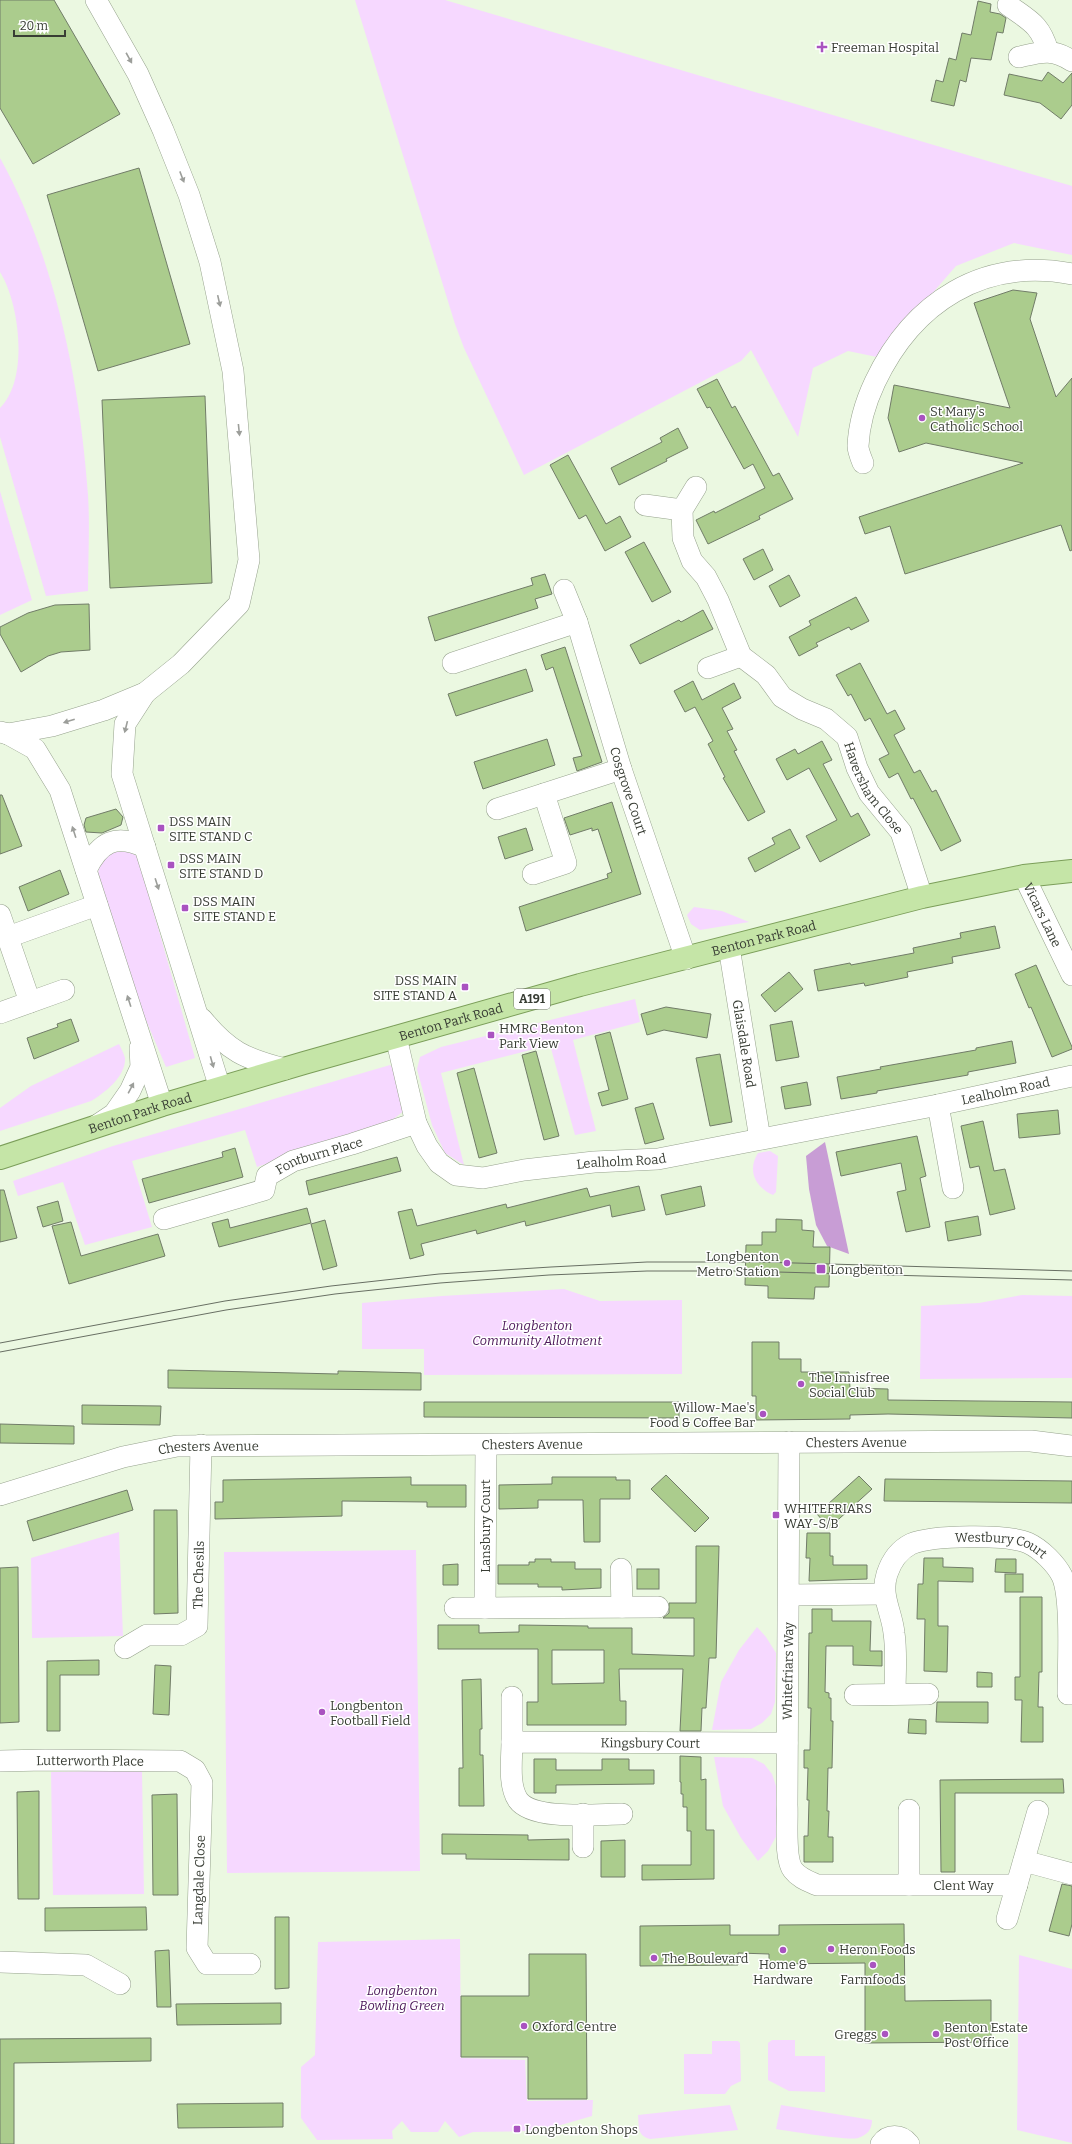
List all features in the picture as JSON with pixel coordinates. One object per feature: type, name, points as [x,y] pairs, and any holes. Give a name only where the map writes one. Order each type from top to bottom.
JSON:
[{"type":"main road","name":"Benton Park Road","points":[[0,1158],[162,1105],[285,1068],[580,985],[686,959],[922,897],[1024,876],[1072,871]]},
{"type":"street","points":[[4,733],[52,726],[104,710],[145,693],[181,664],[238,604],[249,560],[234,370],[210,262],[189,195],[164,130],[138,74],[96,0]]},
{"type":"street","points":[[1008,5],[1036,26],[1043,35],[1048,51]]},
{"type":"street","points":[[1019,57],[1048,51],[1064,56],[1072,61]]},
{"type":"street","points":[[863,464],[858,447],[866,402],[883,366],[912,325],[937,302],[971,282],[1012,271],[1051,270],[1072,274]]},
{"type":"street","points":[[696,487],[682,510],[683,538],[692,561],[706,577],[718,600],[741,656],[708,668]]},
{"type":"street","points":[[645,505],[682,510]]},
{"type":"street","name":"Cosgrove Court","points":[[564,590],[577,622],[622,769],[686,959]]},
{"type":"street","points":[[454,662],[577,622]]},
{"type":"street","name":"Haversham Close","points":[[741,656],[766,675],[782,697],[802,709],[826,719],[847,737],[857,768],[869,793],[901,832],[922,897]]},
{"type":"street","points":[[145,693],[125,724],[122,774],[220,1088]]},
{"type":"street","points":[[4,733],[35,749],[60,790],[162,1105]]},
{"type":"street","points":[[497,809],[622,769]]},
{"type":"street","points":[[533,874],[566,863],[544,794]]},
{"type":"street","points":[[86,870],[92,856],[109,842],[131,841],[145,847]]},
{"type":"street","name":"Vicars Lane","points":[[1024,876],[1072,975]]},
{"type":"street","points":[[8,937],[97,905]]},
{"type":"street","points":[[0,914],[30,1002]]},
{"type":"street","name":"Glaisdale Road","points":[[729,947],[760,1139]]},
{"type":"street","points":[[0,1013],[64,990]]},
{"type":"street","points":[[198,1014],[216,1036],[236,1052],[259,1062],[285,1068]]},
{"type":"street","points":[[96,1127],[114,1114],[130,1091],[141,1067],[139,1034]]},
{"type":"street","name":"Lealholm Road","points":[[396,1037],[416,1123],[427,1146],[439,1163],[456,1175],[483,1178],[524,1170],[594,1162],[658,1159],[938,1105],[1072,1076]]},
{"type":"street","points":[[938,1105],[953,1188]]},
{"type":"street","name":"Fontburn Place","points":[[164,1219],[264,1190],[267,1176],[293,1161],[416,1123]]},
{"type":"street","name":"Chesters Avenue","points":[[0,1496],[148,1450],[201,1445],[486,1445],[1031,1441],[1072,1446]]},
{"type":"street","name":"Whitefriars Way","points":[[789,1442],[787,1743],[788,1855],[792,1870],[802,1879],[817,1885]]},
{"type":"street","name":"The Chesils","points":[[125,1648],[147,1635],[181,1635],[197,1626],[201,1445]]},
{"type":"street","name":"Lansbury Court","points":[[485,1608],[486,1445]]},
{"type":"street","name":"Westbury Court","points":[[895,1694],[894,1634],[884,1594],[885,1584],[890,1566],[895,1558],[910,1545],[938,1538],[1018,1540],[1038,1549],[1054,1564],[1062,1576],[1068,1600],[1070,1653],[1068,1694],[1072,1694]]},
{"type":"street","points":[[621,1569],[622,1607]]},
{"type":"street","points":[[789,1595],[884,1594]]},
{"type":"street","points":[[455,1608],[658,1607]]},
{"type":"street","points":[[855,1694],[928,1694]]},
{"type":"street","points":[[512,1697],[514,1788],[518,1800],[529,1810],[549,1814],[622,1814]]},
{"type":"street","name":"Kingsbury Court","points":[[512,1742],[787,1743]]},
{"type":"street","name":"Lutterworth Place","points":[[0,1761],[180,1761]]},
{"type":"street","name":"Langdale Close","points":[[180,1761],[195,1770],[202,1783],[197,1948],[207,1964],[250,1964]]},
{"type":"street","points":[[909,1810],[909,1885]]},
{"type":"street","points":[[1007,1919],[1038,1811]]},
{"type":"street","points":[[583,1814],[583,1847]]},
{"type":"street","points":[[1024,1861],[1072,1874]]},
{"type":"street","name":"Clent Way","points":[[817,1885],[1017,1885]]},
{"type":"street","points":[[0,1962],[86,1965],[120,1984]]},
{"type":"street","points":[[880,2144],[885,2139],[896,2136],[902,2137],[909,2144]]},
{"type":"green space","name":"St Mary's Catholic School","points":[[355,0],[445,0],[1072,186],[1072,255],[1014,243],[956,266],[877,357],[848,351],[813,368],[798,437],[751,350],[741,361],[524,475],[464,348],[455,324]]},
{"type":"green space","points":[[0,158],[19,196],[36,237],[50,278],[62,321],[71,365],[79,409],[88,495],[88,591],[46,596],[0,437],[0,408],[9,395],[15,379],[18,361],[18,342],[13,303],[0,272]]},
{"type":"green space","points":[[0,491],[32,600],[0,615]]},
{"type":"green space","points":[[128,850],[138,857],[195,1058],[166,1067],[136,997],[98,873],[100,862],[107,852]]},
{"type":"green space","points":[[694,907],[722,911],[749,922],[700,930],[691,924],[687,915]]},
{"type":"green space","points":[[635,999],[640,1022],[573,1040],[596,1131],[575,1135],[550,1045],[441,1073],[464,1165],[445,1153],[432,1125],[417,1069],[420,1057],[441,1047]]},
{"type":"green space","points":[[119,1044],[125,1058],[122,1072],[113,1084],[102,1094],[91,1101],[0,1131],[0,1108],[31,1086]]},
{"type":"green space","points":[[390,1065],[396,1070],[405,1110],[391,1121],[257,1167],[245,1130],[132,1161],[152,1227],[85,1245],[63,1182],[18,1196],[13,1181],[113,1146]]},
{"type":"green space","points":[[770,1151],[778,1156],[776,1192],[773,1195],[757,1183],[753,1172],[753,1166],[758,1153]]},
{"type":"green space","name":"Longbenton Community Allotment","points":[[564,1289],[600,1301],[682,1300],[682,1374],[424,1375],[424,1349],[362,1349],[362,1303],[442,1296]]},
{"type":"green space","points":[[1022,1295],[1072,1296],[1072,1378],[920,1379],[921,1306],[979,1303]]},
{"type":"green space","points":[[119,1532],[123,1636],[32,1638],[31,1558]]},
{"type":"green space","name":"Longbenton Football Field","points":[[416,1550],[420,1871],[227,1873],[224,1552]]},
{"type":"green space","points":[[757,1627],[766,1637],[776,1653],[775,1702],[771,1714],[762,1723],[751,1729],[712,1730],[721,1682],[739,1650]]},
{"type":"green space","points":[[714,1757],[752,1758],[764,1764],[772,1774],[776,1786],[777,1835],[768,1851],[758,1861],[741,1838],[723,1806]]},
{"type":"green space","points":[[142,1770],[144,1894],[53,1895],[51,1772]]},
{"type":"green space","name":"Longbenton Bowling Green","points":[[460,1939],[461,2058],[525,2060],[527,2101],[593,2100],[592,2116],[540,2131],[473,2132],[459,2137],[445,2121],[438,2132],[411,2132],[402,2121],[392,2131],[393,2139],[317,2140],[301,2118],[301,2067],[315,2055],[318,1942]]},
{"type":"green space","points":[[1019,1955],[1072,1969],[1072,2143],[1017,2130]]},
{"type":"green space","points":[[772,2040],[795,2040],[795,2056],[825,2056],[825,2092],[789,2091],[768,2080],[768,2043]]},
{"type":"green space","points":[[712,2041],[738,2041],[740,2043],[741,2081],[731,2086],[725,2094],[684,2094],[684,2054],[712,2054]]},
{"type":"green space","points":[[730,2105],[738,2130],[650,2139],[643,2136],[639,2127],[638,2115]]},
{"type":"green space","points":[[781,2105],[872,2120],[872,2124],[866,2134],[852,2139],[776,2129]]},
{"type":"shaded area","points":[[825,1142],[849,1254],[827,1246],[816,1225],[809,1189],[806,1156]]},
{"type":"building","points":[[0,0],[54,0],[120,114],[33,164],[0,108]]},
{"type":"building","points":[[978,1],[991,4],[990,12],[1000,14],[1006,18],[1003,33],[997,32],[991,60],[971,58],[966,82],[960,80],[954,106],[931,101],[936,80],[943,82],[949,58],[956,60],[962,33],[971,35]]},
{"type":"building","points":[[1048,72],[1063,83],[1072,73],[1072,105],[1061,119],[1040,103],[1004,95],[1009,74],[1042,81]]},
{"type":"building","points":[[139,168],[190,344],[98,371],[47,195]]},
{"type":"building","points":[[1013,290],[1037,293],[1030,319],[1056,397],[1072,378],[1072,550],[1070,551],[1061,525],[905,574],[890,526],[865,534],[859,517],[1023,463],[926,443],[899,452],[888,418],[894,385],[1010,408],[974,303]]},
{"type":"building","points":[[717,379],[732,408],[735,406],[773,476],[779,473],[793,499],[759,516],[760,519],[708,544],[696,520],[714,511],[715,513],[765,488],[753,464],[744,469],[710,407],[707,408],[697,389]]},
{"type":"building","points":[[205,396],[212,583],[110,588],[102,400]]},
{"type":"building","points":[[678,428],[688,448],[666,459],[667,461],[619,485],[611,468],[662,442],[660,438]]},
{"type":"building","points":[[568,455],[606,524],[620,516],[631,537],[605,551],[586,515],[579,519],[550,465]]},
{"type":"building","points":[[644,542],[671,592],[652,602],[625,552]]},
{"type":"building","points":[[763,549],[773,570],[754,580],[743,559]]},
{"type":"building","points":[[545,574],[552,594],[535,599],[538,608],[435,641],[428,617],[533,585],[531,578]]},
{"type":"building","points":[[789,575],[800,596],[780,607],[769,586]]},
{"type":"building","points":[[856,597],[869,621],[851,630],[849,627],[816,643],[818,646],[799,656],[789,637],[811,625],[809,621]]},
{"type":"building","points":[[89,604],[90,650],[61,652],[48,656],[21,672],[0,634],[0,627],[28,613],[55,605]]},
{"type":"building","points":[[703,610],[713,629],[640,664],[630,645],[679,620],[681,622]]},
{"type":"building","points":[[565,647],[602,762],[577,771],[573,758],[582,756],[553,667],[546,670],[541,655]]},
{"type":"building","points":[[860,663],[887,714],[895,710],[905,729],[894,735],[914,773],[920,770],[932,792],[936,790],[961,841],[941,851],[898,773],[889,778],[879,759],[889,754],[870,718],[865,721],[851,694],[848,696],[836,675]]},
{"type":"building","points":[[526,669],[533,691],[456,716],[448,694]]},
{"type":"building","points":[[693,681],[702,700],[734,683],[741,698],[722,708],[733,729],[727,731],[737,750],[734,751],[765,812],[748,821],[723,778],[725,777],[708,744],[713,741],[695,707],[685,712],[674,691]]},
{"type":"building","points":[[547,739],[555,765],[483,789],[474,762]]},
{"type":"building","points":[[822,741],[832,760],[823,764],[851,817],[858,813],[870,835],[820,862],[806,836],[837,820],[809,768],[787,780],[776,759],[795,749],[798,754]]},
{"type":"building","points":[[0,795],[2,795],[22,846],[0,854]]},
{"type":"building","points":[[612,802],[641,894],[526,931],[519,907],[608,878],[607,874],[612,872],[598,829],[592,831],[592,828],[570,835],[564,818]]},
{"type":"building","points":[[116,809],[123,817],[121,825],[102,833],[86,832],[84,825],[86,818]]},
{"type":"building","points":[[526,828],[533,850],[505,859],[498,837]]},
{"type":"building","points":[[790,829],[800,848],[755,872],[748,858],[775,844],[772,838]]},
{"type":"building","points":[[60,870],[69,894],[28,911],[19,887]]},
{"type":"building","points":[[995,926],[1000,948],[952,957],[953,963],[907,972],[908,977],[865,986],[864,983],[818,991],[814,970],[850,963],[851,965],[914,953],[913,948],[961,938],[960,933]]},
{"type":"building","points":[[1036,965],[1072,1047],[1072,1049],[1052,1057],[1015,974]]},
{"type":"building","points":[[789,972],[803,989],[775,1012],[761,995]]},
{"type":"building","points":[[666,1007],[711,1014],[707,1038],[664,1030],[647,1035],[641,1014]]},
{"type":"building","points":[[71,1019],[79,1041],[34,1059],[27,1038],[58,1027],[57,1024]]},
{"type":"building","points":[[792,1021],[799,1057],[776,1061],[770,1025]]},
{"type":"building","points":[[610,1032],[628,1099],[602,1106],[598,1093],[609,1090],[595,1036]]},
{"type":"building","points":[[1012,1041],[1016,1063],[968,1072],[968,1075],[841,1099],[837,1077],[881,1069],[880,1067],[976,1050],[976,1048]]},
{"type":"building","points":[[536,1051],[559,1136],[544,1140],[522,1055]]},
{"type":"building","points":[[720,1054],[732,1122],[710,1126],[696,1058]]},
{"type":"building","points":[[474,1068],[497,1153],[479,1158],[457,1073]]},
{"type":"building","points":[[807,1082],[811,1105],[785,1109],[781,1087]]},
{"type":"building","points":[[653,1103],[664,1139],[645,1144],[635,1108]]},
{"type":"building","points":[[1058,1110],[1060,1134],[1019,1138],[1017,1114]]},
{"type":"building","points":[[983,1121],[994,1171],[1005,1169],[1015,1209],[990,1215],[979,1166],[970,1168],[961,1126]]},
{"type":"building","points":[[917,1136],[926,1176],[920,1178],[930,1227],[906,1232],[897,1192],[906,1190],[901,1163],[841,1176],[836,1152]]},
{"type":"building","points":[[235,1148],[243,1177],[149,1203],[142,1179],[223,1157],[222,1152]]},
{"type":"building","points":[[397,1157],[401,1171],[309,1195],[306,1181]]},
{"type":"building","points":[[639,1186],[645,1210],[612,1217],[610,1205],[526,1226],[525,1221],[477,1234],[476,1230],[421,1244],[424,1255],[410,1259],[398,1212],[412,1209],[417,1226],[506,1204],[507,1208],[587,1188],[590,1197]]},
{"type":"building","points":[[701,1186],[705,1206],[666,1215],[661,1195]]},
{"type":"building","points":[[0,1190],[4,1190],[17,1238],[0,1242]]},
{"type":"building","points":[[58,1201],[63,1221],[43,1227],[37,1207]]},
{"type":"building","points":[[307,1208],[311,1223],[219,1247],[212,1223],[228,1219],[230,1228]]},
{"type":"building","points":[[978,1216],[981,1235],[948,1241],[945,1222]]},
{"type":"building","points":[[776,1219],[802,1220],[802,1230],[814,1231],[813,1247],[830,1247],[829,1287],[815,1287],[814,1299],[768,1298],[768,1286],[745,1285],[746,1245],[762,1245],[762,1232],[776,1232]]},
{"type":"building","points":[[325,1220],[337,1266],[323,1270],[311,1224]]},
{"type":"building","points":[[71,1222],[81,1256],[158,1234],[165,1256],[69,1284],[52,1226]]},
{"type":"building","points":[[752,1342],[779,1342],[779,1359],[801,1359],[801,1372],[849,1372],[850,1388],[888,1389],[888,1400],[1072,1402],[1072,1418],[888,1414],[850,1415],[850,1419],[756,1420],[756,1396],[752,1396]]},
{"type":"building","points":[[168,1370],[338,1374],[338,1371],[421,1373],[421,1390],[168,1388]]},
{"type":"building","points":[[424,1402],[679,1402],[679,1418],[424,1417]]},
{"type":"building","points":[[82,1405],[161,1406],[160,1425],[82,1424]]},
{"type":"building","points":[[0,1424],[74,1426],[74,1444],[0,1443]]},
{"type":"building","points":[[666,1475],[709,1518],[695,1532],[651,1489]]},
{"type":"building","points":[[859,1476],[872,1489],[829,1528],[817,1514]]},
{"type":"building","points":[[411,1477],[411,1485],[466,1485],[466,1507],[427,1507],[427,1502],[342,1501],[342,1516],[215,1519],[215,1502],[223,1502],[223,1480]]},
{"type":"building","points":[[552,1477],[616,1477],[616,1480],[630,1480],[630,1499],[600,1499],[600,1542],[584,1542],[583,1500],[538,1500],[538,1508],[499,1509],[499,1485],[552,1484]]},
{"type":"building","points":[[885,1479],[1072,1481],[1072,1503],[884,1501]]},
{"type":"building","points":[[127,1490],[133,1510],[33,1541],[27,1521]]},
{"type":"building","points":[[154,1510],[177,1510],[178,1613],[154,1614]]},
{"type":"building","points":[[807,1533],[830,1533],[830,1556],[833,1556],[833,1565],[867,1565],[867,1579],[809,1581],[810,1558],[806,1558]]},
{"type":"building","points":[[696,1546],[719,1546],[716,1658],[709,1658],[706,1708],[702,1708],[701,1731],[680,1731],[683,1669],[619,1669],[620,1701],[626,1701],[626,1725],[527,1725],[527,1702],[538,1702],[538,1649],[438,1649],[438,1625],[479,1625],[479,1633],[519,1632],[519,1625],[588,1626],[588,1628],[632,1628],[632,1654],[694,1656],[694,1618],[663,1618],[669,1613],[669,1603],[696,1603]],"holes":[[[552,1650],[604,1650],[604,1683],[552,1684]]]},
{"type":"building","points":[[924,1558],[943,1558],[943,1567],[973,1568],[973,1582],[938,1581],[938,1626],[948,1626],[947,1672],[924,1671],[925,1619],[917,1619],[918,1584],[923,1584]]},
{"type":"building","points":[[535,1559],[551,1559],[551,1562],[575,1562],[575,1569],[601,1569],[601,1588],[562,1590],[562,1587],[538,1587],[538,1584],[498,1584],[498,1565],[529,1565],[529,1562],[535,1562]]},
{"type":"building","points":[[996,1559],[1016,1559],[1016,1573],[995,1572]]},
{"type":"building","points":[[458,1564],[458,1585],[443,1585],[443,1565]]},
{"type":"building","points":[[18,1567],[19,1722],[0,1723],[0,1568]]},
{"type":"building","points":[[637,1569],[659,1569],[659,1589],[637,1589]]},
{"type":"building","points":[[1005,1574],[1023,1574],[1023,1592],[1005,1592]]},
{"type":"building","points":[[1020,1597],[1042,1597],[1042,1672],[1039,1672],[1038,1707],[1043,1707],[1043,1742],[1021,1742],[1022,1700],[1015,1700],[1015,1677],[1020,1677]]},
{"type":"building","points":[[812,1609],[832,1609],[832,1621],[871,1621],[870,1651],[882,1651],[882,1666],[853,1665],[853,1646],[826,1646],[825,1692],[829,1693],[829,1698],[831,1698],[831,1721],[833,1721],[832,1768],[828,1768],[827,1811],[829,1811],[828,1837],[833,1837],[833,1862],[804,1862],[804,1836],[808,1836],[809,1800],[807,1800],[808,1768],[804,1768],[804,1750],[810,1750],[811,1708],[808,1708],[809,1633],[812,1633]]},
{"type":"building","points":[[99,1660],[99,1675],[60,1675],[60,1731],[47,1731],[47,1661]]},
{"type":"building","points":[[155,1665],[171,1666],[169,1715],[153,1714]]},
{"type":"building","points":[[977,1672],[992,1673],[992,1687],[977,1687]]},
{"type":"building","points":[[481,1679],[482,1729],[480,1729],[480,1755],[483,1755],[484,1806],[459,1806],[459,1768],[463,1768],[462,1680]]},
{"type":"building","points":[[937,1702],[988,1702],[988,1723],[936,1722]]},
{"type":"building","points":[[909,1719],[926,1720],[926,1734],[908,1733]]},
{"type":"building","points":[[680,1756],[701,1757],[701,1780],[706,1779],[706,1830],[714,1830],[714,1879],[642,1880],[642,1865],[691,1865],[691,1831],[687,1831],[687,1807],[683,1807],[683,1794],[681,1794]]},
{"type":"building","points":[[534,1759],[556,1759],[556,1770],[602,1770],[602,1759],[629,1759],[629,1770],[654,1770],[654,1784],[556,1785],[556,1793],[534,1793]]},
{"type":"building","points":[[1063,1779],[1064,1793],[955,1793],[955,1872],[941,1872],[940,1780]]},
{"type":"building","points":[[39,1791],[39,1899],[18,1899],[17,1792]]},
{"type":"building","points":[[177,1794],[178,1895],[153,1895],[152,1795]]},
{"type":"building","points":[[442,1834],[528,1835],[528,1840],[569,1839],[569,1860],[466,1859],[466,1854],[442,1854]]},
{"type":"building","points":[[625,1840],[625,1877],[601,1877],[601,1841]]},
{"type":"building","points":[[1062,1884],[1072,1886],[1072,1924],[1069,1936],[1049,1931]]},
{"type":"building","points":[[146,1907],[147,1930],[45,1931],[45,1908]]},
{"type":"building","points":[[275,1917],[289,1917],[289,1988],[275,1989]]},
{"type":"building","points":[[904,1924],[905,2001],[991,2000],[991,2042],[865,2043],[865,1963],[769,1964],[769,1954],[738,1953],[738,1965],[640,1966],[640,1926],[730,1925],[730,1935],[779,1935],[779,1925]]},
{"type":"building","points":[[169,1950],[171,2007],[157,2007],[155,1951]]},
{"type":"building","name":"Oxford Centre","points":[[529,1954],[586,1954],[587,2099],[528,2099],[528,2057],[461,2057],[461,1996],[529,1996]]},
{"type":"building","points":[[281,2003],[281,2024],[177,2025],[176,2004]]},
{"type":"building","points":[[151,2038],[151,2061],[14,2063],[14,2144],[0,2144],[0,2039]]},
{"type":"building","points":[[283,2103],[283,2127],[178,2128],[177,2104]]},
{"type":"tram line","points":[[0,1343],[225,1301],[331,1286],[439,1274],[647,1262],[760,1262],[1072,1271]]},
{"type":"tram line","points":[[0,1352],[226,1310],[335,1294],[440,1283],[549,1275],[647,1271],[740,1271],[1072,1280]]},
{"type":"place","name":"Freeman Hospital","points":[[822,47]]},
{"type":"place","name":"St Mary's Catholic School","points":[[922,418]]},
{"type":"place","name":"DSS MAIN SITE STAND C","points":[[161,828]]},
{"type":"place","name":"DSS MAIN SITE STAND D","points":[[171,865]]},
{"type":"place","name":"DSS MAIN SITE STAND E","points":[[185,908]]},
{"type":"place","name":"DSS MAIN SITE STAND A","points":[[465,987]]},
{"type":"place","name":"HMRC Benton Park View","points":[[491,1035]]},
{"type":"place","name":"Longbenton Metro Station","points":[[787,1263]]},
{"type":"place","name":"Longbenton","points":[[821,1269]]},
{"type":"place","name":"The Innisfree Social Club","points":[[801,1384]]},
{"type":"place","name":"Willow-Mae's Food & Coffee Bar","points":[[763,1414]]},
{"type":"place","name":"WHITEFRIARS WAY-S/B","points":[[776,1515]]},
{"type":"place","name":"Longbenton Football Field","points":[[322,1712]]},
{"type":"place","name":"Heron Foods","points":[[831,1949]]},
{"type":"place","name":"Home & Hardware","points":[[783,1950]]},
{"type":"place","name":"The Boulevard","points":[[654,1958]]},
{"type":"place","name":"Farmfoods","points":[[873,1965]]},
{"type":"place","name":"Oxford Centre","points":[[524,2026]]},
{"type":"place","name":"Greggs","points":[[885,2034]]},
{"type":"place","name":"Benton Estate Post Office","points":[[936,2034]]},
{"type":"place","name":"Longbenton Shops","points":[[517,2129]]}]
